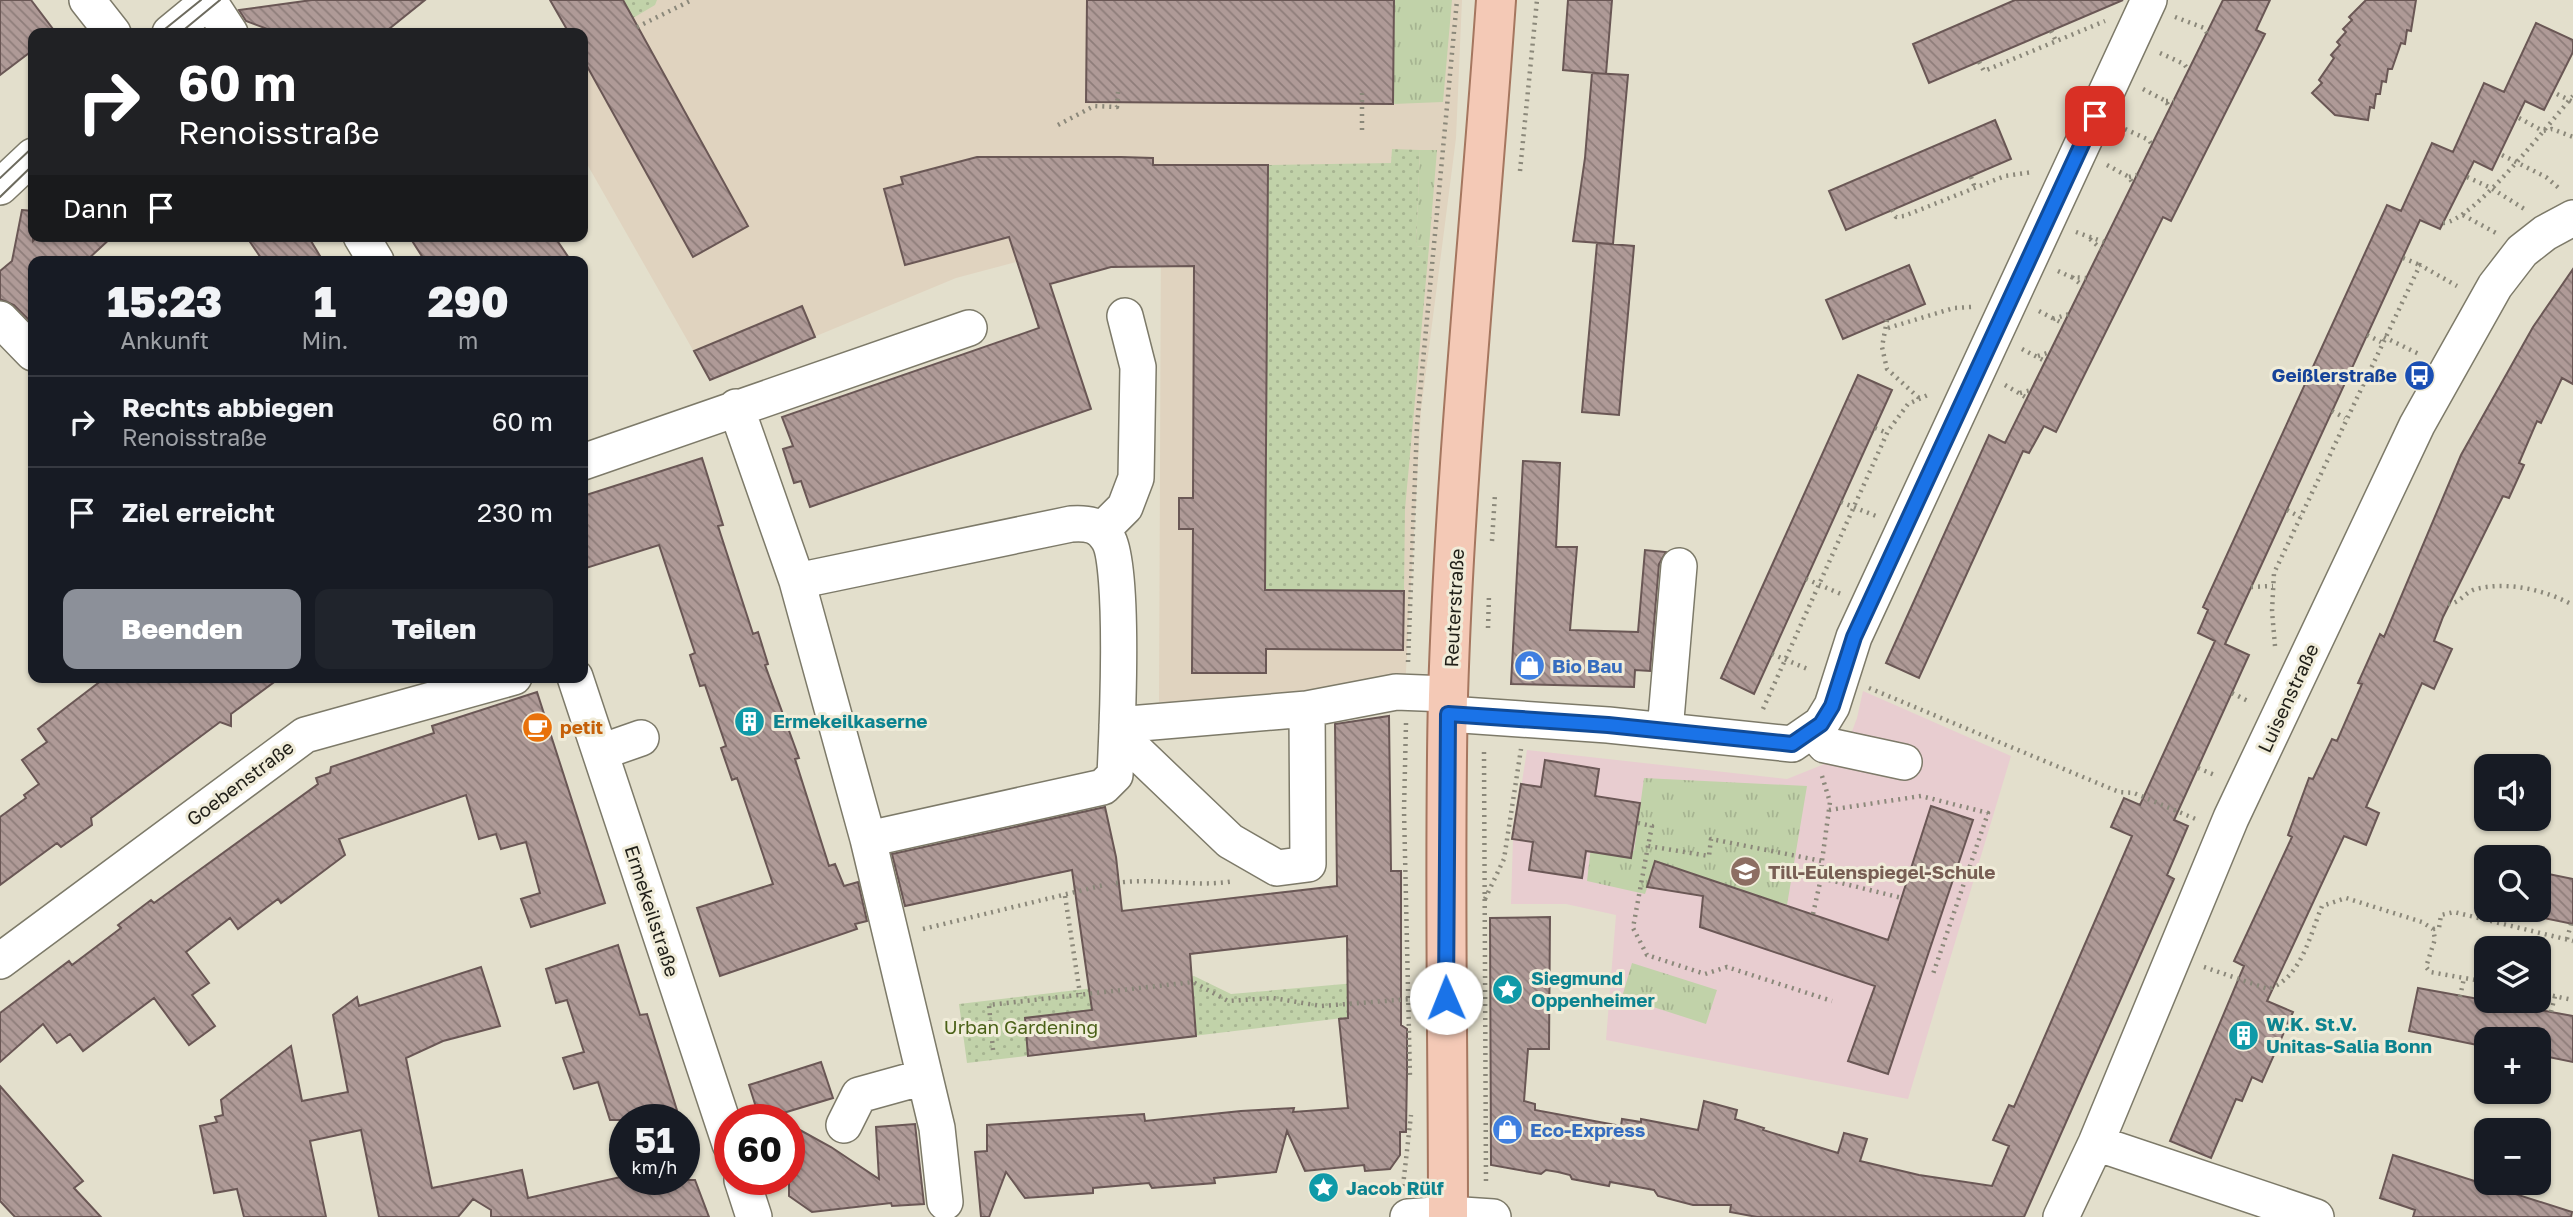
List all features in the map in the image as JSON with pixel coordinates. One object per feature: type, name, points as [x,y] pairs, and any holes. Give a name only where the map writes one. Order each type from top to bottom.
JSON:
[{"type":"main road","name":"Reuterstraße","points":[[1469,1216],[1446,998],[1460,708],[1469,343],[1496,0]]},
{"type":"street","points":[[87,0],[109,28]]},
{"type":"street","points":[[176,28],[210,0],[227,28]]},
{"type":"street","points":[[1354,685],[1460,708],[1536,720],[1792,744],[1813,732],[1832,706],[1854,637],[2148,3]]},
{"type":"street","points":[[0,187],[28,161]]},
{"type":"street","name":"Luisenstraße","points":[[2061,1217],[2096,1143],[2231,818],[2412,436],[2485,303],[2522,251],[2567,215]]},
{"type":"street","points":[[1102,530],[1125,508],[1136,478],[1138,367],[1125,316]]},
{"type":"street","points":[[0,319],[28,349]]},
{"type":"street","points":[[588,460],[969,328]]},
{"type":"street","points":[[736,407],[797,581],[867,839],[937,1128],[944,1202]]},
{"type":"street","points":[[797,581],[1071,524],[1087,523],[1102,530],[1110,542],[1117,579],[1115,775],[1104,787],[867,839]]},
{"type":"street","points":[[1665,731],[1679,566]]},
{"type":"street","name":"Goebenstraße","points":[[0,961],[305,735],[492,683]]},
{"type":"street","name":"Ermekeilstraße","points":[[577,683],[717,1104]]},
{"type":"street","points":[[1117,729],[1307,709],[1396,692]]},
{"type":"street","points":[[1117,729],[1230,841],[1277,869],[1308,864],[1307,709]]},
{"type":"street","points":[[1813,732],[1825,745],[1904,762]]},
{"type":"street","points":[[600,752],[641,738]]},
{"type":"street","points":[[844,1125],[859,1095],[924,1077]]},
{"type":"street","points":[[2096,1143],[2316,1217]]},
{"type":"street","points":[[746,1195],[754,1217]]},
{"type":"street","points":[[1408,1217],[1469,1216]]},
{"type":"path","points":[[674,0],[677,6]]},
{"type":"path","points":[[638,27],[692,0]]},
{"type":"path","points":[[1519,178],[1537,0]]},
{"type":"path","points":[[1979,62],[1984,71],[2148,3]]},
{"type":"path","points":[[2051,31],[2056,41]]},
{"type":"path","points":[[2184,64],[2192,64]]},
{"type":"path","points":[[1058,125],[1094,106],[1118,107],[1118,92]]},
{"type":"path","points":[[1362,93],[1362,132]]},
{"type":"path","points":[[2443,223],[2463,215],[2517,161],[2572,99],[2557,94]]},
{"type":"path","points":[[2166,101],[2174,101]]},
{"type":"path","points":[[2519,118],[2543,131],[2552,130],[2573,137]]},
{"type":"path","points":[[2149,139],[2156,138]]},
{"type":"path","points":[[2502,155],[2546,177],[2567,215]]},
{"type":"path","points":[[1892,210],[1896,217],[1904,216],[2018,173],[2069,170]]},
{"type":"path","points":[[2129,177],[2137,176]]},
{"type":"path","points":[[1970,177],[1975,188]]},
{"type":"path","points":[[2467,177],[2567,215]]},
{"type":"path","points":[[2090,239],[2101,249]]},
{"type":"path","points":[[2403,258],[2485,303]]},
{"type":"path","points":[[2275,646],[2274,573],[2382,339],[2420,265]]},
{"type":"path","points":[[2071,277],[2083,286]]},
{"type":"path","points":[[1888,328],[1901,327],[1954,308],[2007,305]]},
{"type":"path","points":[[2053,319],[2069,314]]},
{"type":"path","points":[[1887,320],[1888,328],[1882,347],[1887,369],[1920,399]]},
{"type":"path","points":[[2367,335],[2449,368]]},
{"type":"path","points":[[2036,357],[2050,352]]},
{"type":"path","points":[[1748,740],[1887,433],[1908,404],[1969,387]]},
{"type":"path","points":[[2020,393],[2031,390]]},
{"type":"path","points":[[2332,411],[2345,418]]},
{"type":"path","points":[[1875,428],[1887,433]]},
{"type":"path","points":[[1492,554],[1496,485]]},
{"type":"path","points":[[2287,510],[2300,517]]},
{"type":"path","points":[[1488,635],[1490,582]]},
{"type":"path","points":[[2251,587],[2273,586]]},
{"type":"path","points":[[2448,604],[2456,604],[2474,589],[2501,587],[2543,591],[2573,605]]},
{"type":"path","points":[[1772,654],[1841,679],[2119,792],[2134,793],[2203,823],[2210,808],[2231,818]]},
{"type":"path","points":[[1460,708],[1484,900],[1469,1216]]},
{"type":"path","points":[[1484,900],[1504,859],[1521,748],[1536,720]]},
{"type":"path","points":[[1813,914],[1821,878],[1829,810],[1827,790]]},
{"type":"path","points":[[1829,810],[1921,796],[1988,813],[1932,976]]},
{"type":"path","points":[[1638,823],[1652,825],[1633,928],[1647,955],[1705,974],[1727,967],[1832,1001]]},
{"type":"path","points":[[1648,846],[1709,856],[1711,839],[1822,861]]},
{"type":"path","points":[[1116,883],[1153,880],[1231,882],[1277,869]]},
{"type":"path","points":[[1821,878],[1902,898]]},
{"type":"path","points":[[891,937],[1104,886]]},
{"type":"path","points":[[1065,896],[1080,994]]},
{"type":"path","points":[[2226,975],[2268,989],[2277,987],[2294,971],[2322,906],[2336,899],[2346,898],[2422,922],[2433,929],[2439,929],[2441,915],[2454,912],[2573,941]]},
{"type":"path","points":[[2567,939],[2571,924]]},
{"type":"path","points":[[2433,929],[2435,939],[2426,967],[2430,972],[2474,980]]},
{"type":"path","points":[[2460,996],[2464,978]]},
{"type":"path","points":[[993,1049],[989,1005],[1080,994],[1193,982],[1228,1001],[1273,998],[1321,1006],[1446,998]]},
{"type":"path","points":[[2551,995],[2573,1000]]},
{"type":"path","points":[[2551,1012],[2554,996]]},
{"type":"shaded area","points":[[550,0],[1462,0],[1456,138],[1421,410],[1405,689],[1251,701],[1159,702],[1161,232],[1133,231],[956,278],[710,380],[588,166],[588,28],[566,28]]},
{"type":"shaded area","name":"Till-Eulenspiegel-Schule","points":[[1863,691],[2011,756],[1908,1099],[1606,1040],[1616,915],[1566,904],[1511,904],[1513,839],[1527,750],[1787,779],[1822,765],[1848,742]]},
{"type":"green space","points":[[623,0],[657,0],[655,5],[633,18]]},
{"type":"green space","points":[[1394,0],[1452,0],[1443,102],[1393,104]]},
{"type":"green space","points":[[1392,149],[1420,150],[1416,246],[1429,247],[1405,509],[1404,591],[1265,590],[1268,165],[1391,163]]},
{"type":"green space","points":[[1420,150],[1437,150],[1429,247],[1416,246]]},
{"type":"green space","points":[[1644,778],[1807,786],[1787,905],[1656,862],[1645,894],[1587,881],[1591,847],[1634,851]]},
{"type":"green space","points":[[1632,963],[1717,990],[1706,1024],[1622,997]]},
{"type":"green space","name":"Urban Gardening","points":[[1194,976],[1231,994],[1401,979],[1401,1011],[967,1063],[959,1004]]},
{"type":"building","points":[[0,0],[31,0],[52,28],[28,28],[28,54],[0,75]]},
{"type":"building","points":[[312,0],[425,0],[390,28],[265,28],[246,21],[239,10]]},
{"type":"building","points":[[550,0],[623,0],[748,226],[693,257],[588,68],[588,28],[566,28]]},
{"type":"building","points":[[1087,0],[1394,0],[1393,104],[1086,102]]},
{"type":"building","points":[[1568,0],[1612,0],[1606,74],[1563,70]]},
{"type":"building","points":[[2015,0],[2123,0],[1929,83],[1913,44]]},
{"type":"building","points":[[2223,0],[2270,0],[2256,30],[2265,34],[2171,221],[2163,217],[2056,432],[2044,426],[2029,453],[2023,451],[1919,678],[1886,663],[1989,435],[2005,443]]},
{"type":"building","points":[[2366,0],[2416,0],[2411,31],[2407,30],[2405,44],[2401,43],[2392,69],[2388,69],[2386,82],[2382,81],[2374,108],[2370,107],[2368,120],[2335,115],[2312,93],[2322,83],[2319,80],[2334,58],[2331,55],[2340,45],[2337,42],[2346,32],[2343,29],[2352,20],[2349,17]]},
{"type":"building","points":[[2536,23],[2573,40],[2573,52],[2544,110],[2525,101],[2492,170],[2474,161],[2440,229],[2420,220],[2225,644],[2249,655],[2174,820],[2188,826],[2167,875],[2174,879],[2024,1217],[1757,1217],[1730,1212],[1731,1205],[1693,1205],[1658,1196],[1654,1190],[1610,1182],[1609,1186],[1572,1179],[1570,1175],[1546,1170],[1541,1174],[1491,1165],[1490,918],[1550,917],[1549,1049],[1528,1049],[1524,1101],[1535,1104],[1535,1110],[1621,1126],[1622,1119],[1641,1122],[1641,1119],[1698,1130],[1704,1101],[1737,1110],[1735,1119],[1764,1128],[1763,1130],[1838,1153],[1844,1133],[1867,1139],[1860,1161],[1919,1175],[1992,1186],[2009,1146],[1993,1140],[2009,1105],[2014,1107],[2132,836],[2111,827],[2124,798],[2140,805],[2215,641],[2198,633],[2208,610],[2203,607],[2387,205],[2401,211],[2432,143],[2453,152],[2484,83],[2504,92]]},
{"type":"building","points":[[1592,73],[1628,75],[1613,244],[1573,241],[1585,158]]},
{"type":"building","points":[[1995,120],[2011,159],[1846,230],[1829,191]]},
{"type":"building","points":[[977,157],[1121,157],[1153,158],[1153,165],[1268,165],[1265,590],[1404,591],[1403,650],[1266,649],[1266,673],[1192,673],[1193,529],[1179,529],[1179,498],[1193,498],[1194,266],[1111,267],[1050,284],[1091,409],[810,507],[801,481],[794,483],[783,449],[793,446],[782,417],[1039,328],[1009,237],[905,265],[884,189],[903,184],[901,177]]},
{"type":"building","points":[[22,210],[28,211],[28,242],[107,242],[91,256],[28,256],[28,319],[14,305],[0,299],[0,271],[12,261]]},
{"type":"building","points":[[250,242],[312,242],[320,256],[260,256]]},
{"type":"building","points":[[413,242],[558,242],[568,256],[422,256]]},
{"type":"building","points":[[1597,243],[1634,246],[1619,415],[1582,412]]},
{"type":"building","points":[[1909,265],[1925,304],[1843,339],[1826,300]]},
{"type":"building","points":[[2573,269],[2573,384],[2562,378],[2541,423],[2537,421],[2519,463],[2524,465],[2509,498],[2503,496],[2443,617],[2434,641],[2452,649],[2434,689],[2422,683],[2366,807],[2379,813],[2366,845],[2344,836],[2267,1001],[2293,1012],[2262,1082],[2252,1077],[2242,1101],[2236,1099],[2211,1158],[2170,1141],[2244,966],[2234,961],[2292,837],[2288,835],[2309,778],[2313,779],[2332,739],[2337,741],[2362,684],[2358,683],[2380,634],[2384,637],[2461,455],[2533,327]]},
{"type":"building","points":[[802,306],[815,337],[710,380],[694,351]]},
{"type":"building","points":[[1858,375],[1892,390],[1754,694],[1721,678]]},
{"type":"building","name":"Ermekeilkaserne","points":[[702,458],[723,525],[718,526],[753,634],[758,632],[768,664],[765,665],[799,758],[795,759],[829,866],[835,864],[844,886],[858,882],[867,921],[855,924],[857,929],[720,976],[697,908],[773,884],[737,778],[732,780],[721,748],[726,746],[705,685],[700,686],[690,655],[695,653],[659,545],[588,567],[588,494]]},
{"type":"building","points":[[1523,461],[1560,463],[1556,547],[1577,547],[1570,630],[1638,632],[1645,550],[1666,552],[1659,564],[1650,671],[1635,670],[1634,687],[1511,684]]},
{"type":"building","points":[[98,683],[273,683],[231,714],[231,726],[220,722],[91,818],[92,825],[61,847],[57,843],[0,885],[0,817],[26,798],[24,795],[39,784],[22,760],[47,742],[38,729]]},
{"type":"building","points":[[537,692],[605,903],[531,927],[521,899],[540,893],[526,842],[501,849],[496,834],[479,839],[466,795],[339,839],[345,855],[281,903],[278,899],[238,929],[230,918],[186,952],[209,983],[192,995],[215,1026],[189,1045],[154,998],[83,1051],[70,1034],[57,1043],[43,1024],[0,1062],[0,1013],[69,961],[72,965],[121,928],[118,925],[151,900],[154,903],[318,784],[316,778],[330,773],[331,767],[434,733],[432,726]]},
{"type":"building","points":[[1389,716],[1391,871],[1401,871],[1401,1025],[1407,1029],[1406,1132],[1400,1132],[1400,1155],[1390,1169],[1365,1171],[1364,1165],[1305,1171],[1287,1131],[1276,1172],[1214,1178],[1215,1183],[1152,1188],[1149,1183],[1093,1188],[1093,1193],[1025,1198],[1006,1172],[989,1217],[981,1217],[975,1152],[987,1151],[987,1125],[1144,1114],[1145,1121],[1241,1111],[1294,1108],[1293,1112],[1348,1108],[1339,1019],[1348,1018],[1347,936],[1190,954],[1196,1036],[1028,1056],[1025,1018],[1092,1010],[1072,870],[905,906],[892,854],[1105,807],[1116,857],[1122,911],[1337,886],[1335,724]]},
{"type":"building","points":[[1545,760],[1599,769],[1595,796],[1640,803],[1631,858],[1586,851],[1582,878],[1529,870],[1533,842],[1512,839],[1521,784],[1541,787]]},
{"type":"building","points":[[1931,806],[1973,820],[1888,1074],[1848,1061],[1875,986],[1700,927],[1703,896],[1647,887],[1655,861],[1888,940]]},
{"type":"building","points":[[2551,874],[2573,879],[2573,924],[2551,919]]},
{"type":"building","points":[[618,945],[640,1015],[647,1014],[675,1104],[609,1104],[609,1117],[598,1082],[574,1089],[563,1058],[584,1052],[567,1000],[556,1003],[546,969]]},
{"type":"building","points":[[481,967],[500,1026],[443,1041],[406,1058],[432,1188],[522,1170],[528,1198],[609,1180],[609,1195],[700,1193],[709,1217],[491,1217],[491,1210],[473,1199],[458,1217],[379,1217],[361,1130],[310,1141],[326,1217],[244,1217],[237,1189],[214,1193],[200,1126],[217,1122],[215,1117],[223,1115],[221,1100],[291,1046],[302,1101],[348,1092],[333,1015],[357,997],[359,1006]]},
{"type":"building","points":[[2418,988],[2474,998],[2474,1013],[2551,1012],[2573,1016],[2573,1062],[2551,1057],[2551,1027],[2474,1027],[2474,1044],[2409,1031]]},
{"type":"building","points":[[821,1062],[833,1098],[805,1106],[805,1104],[755,1104],[749,1085]]},
{"type":"building","points":[[0,1086],[83,1181],[74,1188],[101,1217],[15,1217],[0,1201]]},
{"type":"building","points":[[915,1124],[924,1204],[892,1206],[891,1203],[812,1212],[789,1196],[805,1195],[805,1133],[879,1179],[876,1127]]},
{"type":"building","points":[[2393,1155],[2474,1181],[2474,1195],[2519,1195],[2572,1212],[2571,1217],[2413,1217],[2415,1210],[2380,1198]]},
{"type":"tram line","points":[[166,28],[201,0]]},
{"type":"tram line","points":[[186,28],[220,0]]},
{"type":"tram line","points":[[0,178],[28,152]]},
{"type":"tram line","points":[[0,197],[28,170]]},
{"type":"place","name":"Geißlerstraße","points":[[2420,375]]},
{"type":"place","name":"Bio Bau","points":[[1529,666]]},
{"type":"place","name":"Ermekeilkaserne","points":[[750,721]]},
{"type":"place","name":"petit","points":[[537,727]]},
{"type":"place","name":"Till-Eulenspiegel-Schule","points":[[1745,872]]},
{"type":"place","name":"Siegmund Oppenheimer","points":[[1508,989]]},
{"type":"place","name":"W.K. St.V. Unitas-Salia Bonn","points":[[2243,1035]]},
{"type":"place","name":"Eco-Express","points":[[1507,1130]]},
{"type":"place","name":"Jacob Rülf","points":[[1323,1188]]},
{"type":"route","points":[[1446,998],[1448,714],[1608,725],[1792,744],[1821,724],[1832,706],[1854,637],[2095,116]]}]
